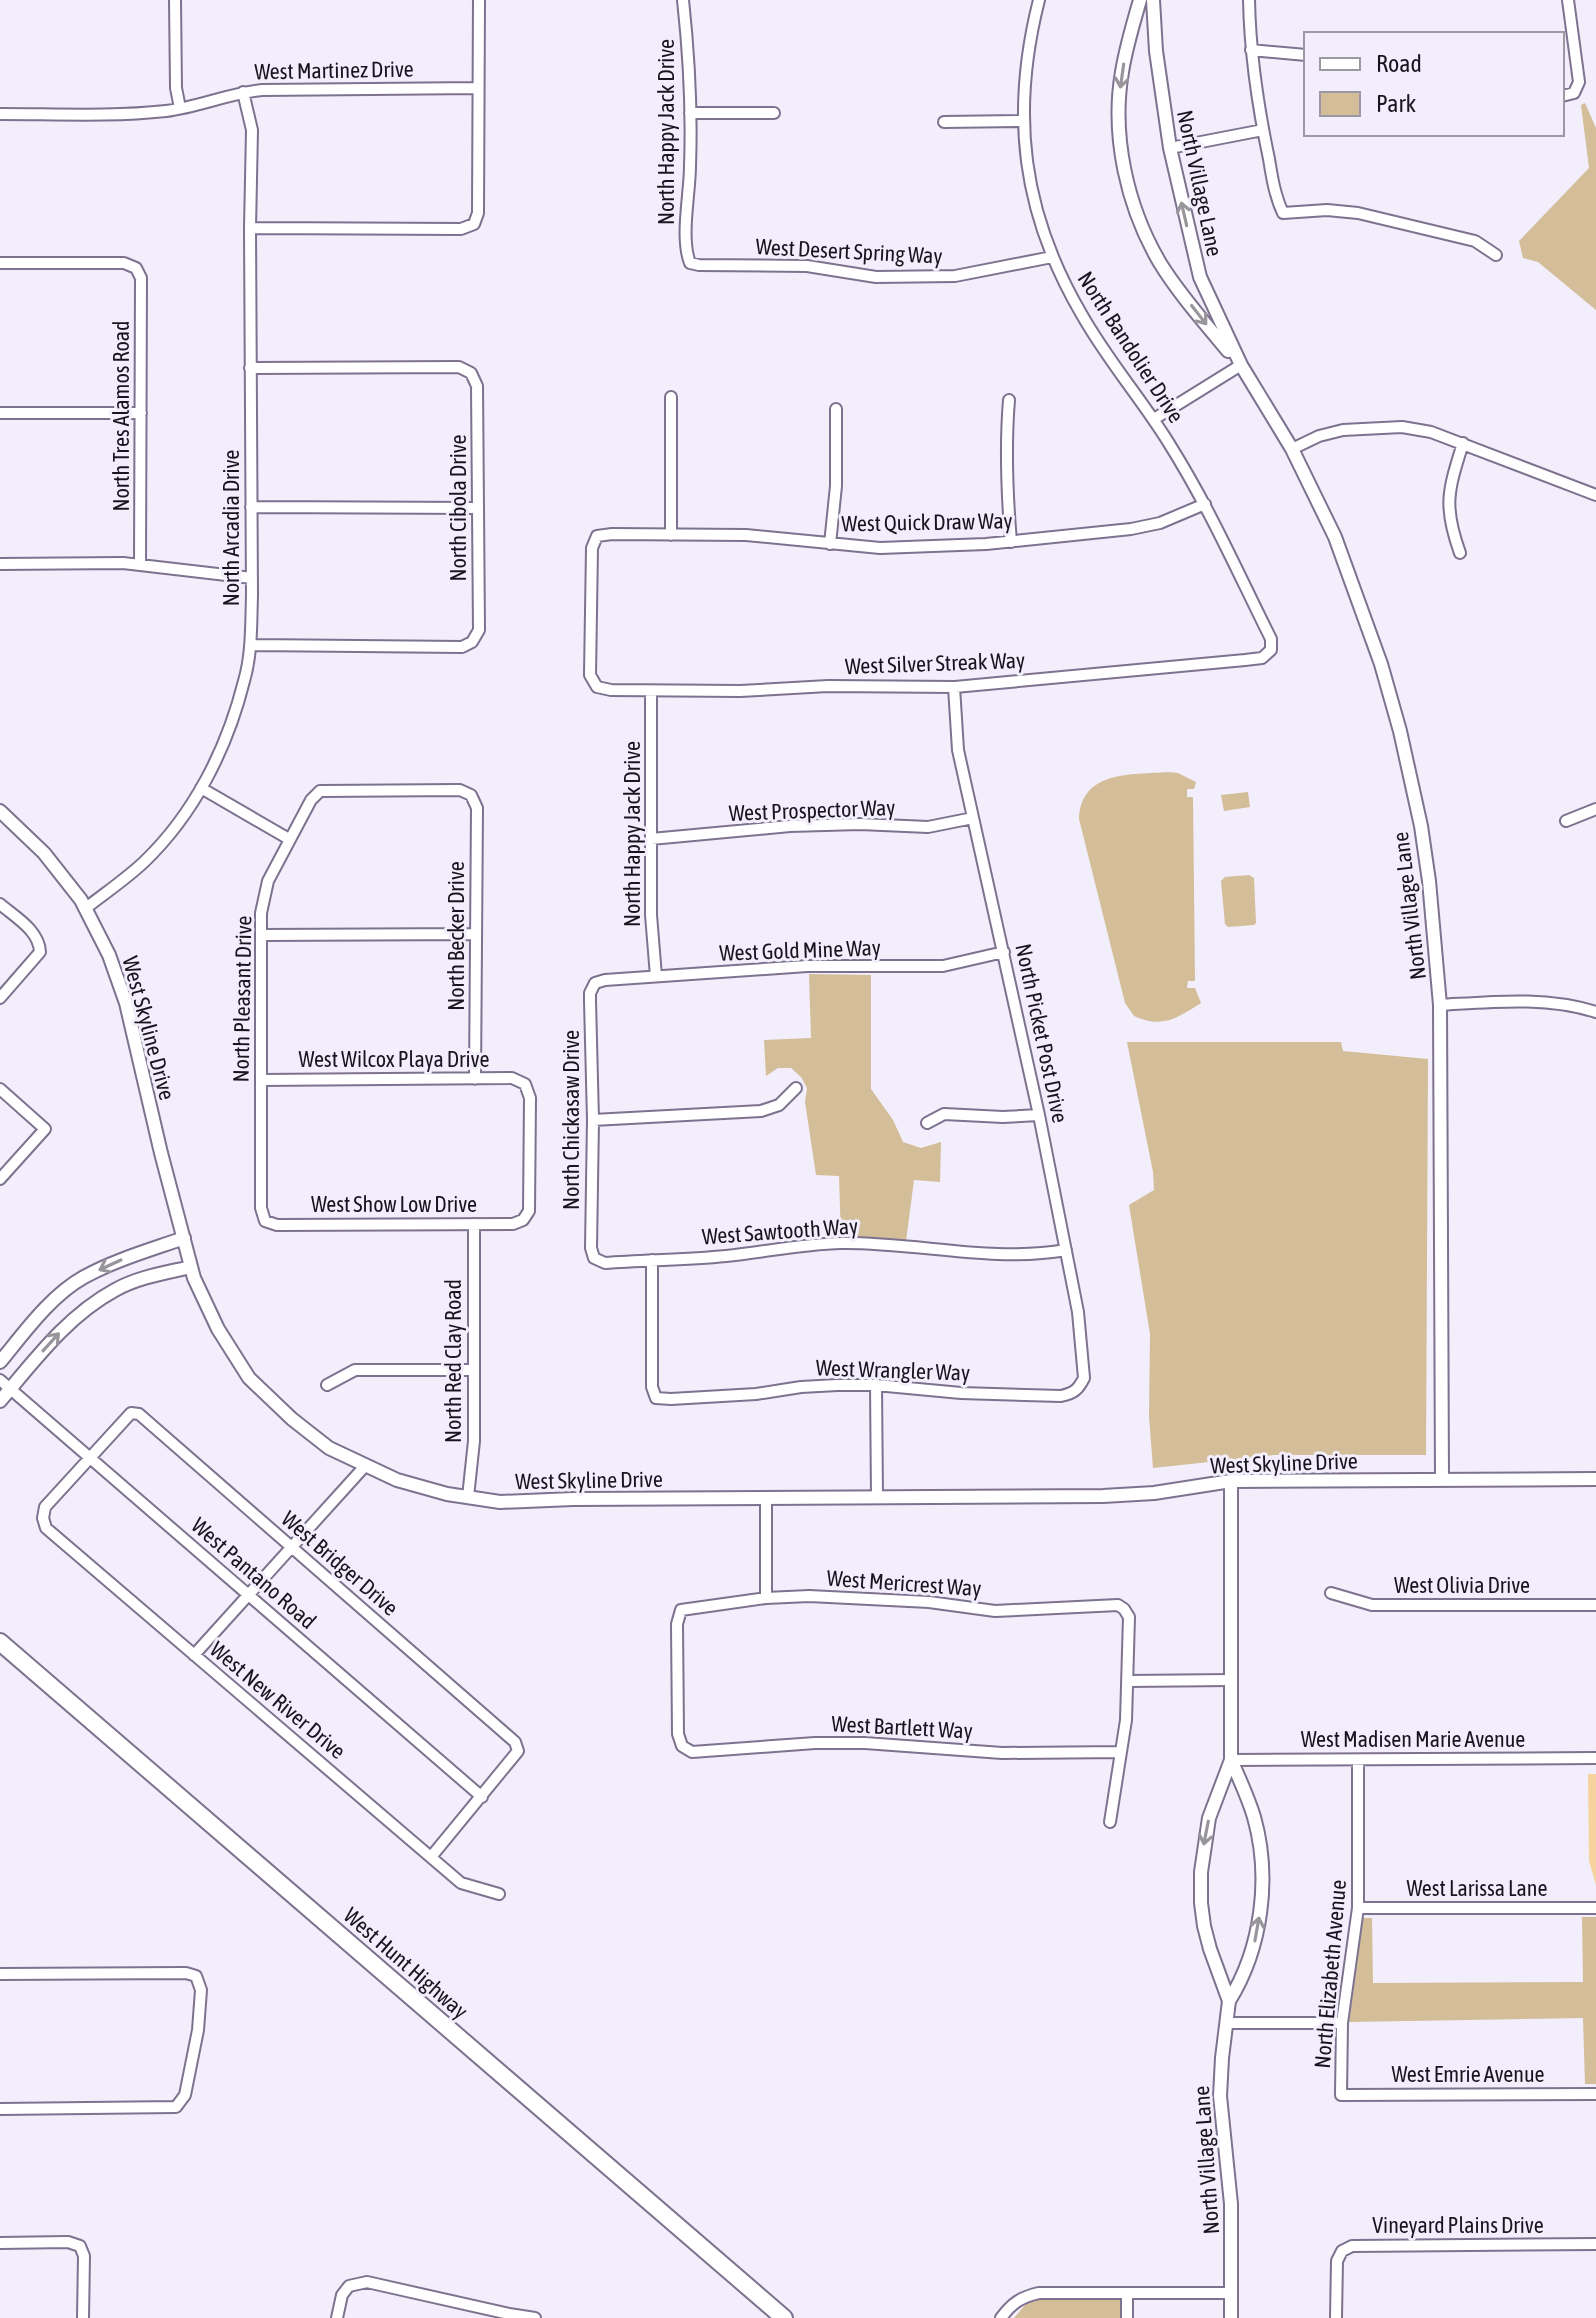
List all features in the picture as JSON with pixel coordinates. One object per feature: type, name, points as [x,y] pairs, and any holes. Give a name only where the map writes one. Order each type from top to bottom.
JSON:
[{"type":"main road","name":"West Hunt Highway","points":[[0,1642],[784,2318]]},
{"type":"street","points":[[175,0],[176,88],[180,108]]},
{"type":"street","points":[[250,228],[461,229],[474,224],[478,213],[479,0]]},
{"type":"street","name":"North Happy Jack Drive","points":[[683,0],[690,113],[686,241],[690,263]]},
{"type":"street","name":"North Bandolier Drive","points":[[1039,0],[1027,53],[1023,121],[1032,189],[1052,257],[1082,316],[1154,419],[1205,504],[1271,639],[1271,650]]},
{"type":"street","name":"North Village Lane","points":[[1140,0],[1127,44],[1119,103],[1122,153],[1129,187],[1147,238],[1161,265],[1241,365]]},
{"type":"street","name":"North Village Lane","points":[[1153,0],[1156,51],[1170,148],[1200,277],[1241,365],[1292,449],[1339,549],[1381,664],[1421,826],[1440,1005],[1442,1480]]},
{"type":"street","points":[[1249,0],[1251,50],[1263,130],[1277,201],[1283,213],[1327,210],[1358,213],[1475,241],[1496,255]]},
{"type":"street","points":[[1564,96],[1574,93],[1579,82],[1568,0]]},
{"type":"street","points":[[1251,50],[1304,55]]},
{"type":"street","name":"West Martinez Drive","points":[[0,114],[129,114],[180,108],[243,92],[478,88]]},
{"type":"street","name":"North Arcadia Drive","points":[[86,908],[143,863],[185,814],[226,736],[245,680],[250,645],[252,578],[252,130],[243,92]]},
{"type":"street","points":[[690,113],[774,113]]},
{"type":"street","points":[[944,122],[1023,121]]},
{"type":"street","points":[[1170,148],[1263,130]]},
{"type":"street","name":"West Desert Spring Way","points":[[690,263],[807,266],[876,277],[955,276],[1052,257]]},
{"type":"street","name":"North Tres Alamos Road","points":[[0,263],[124,263],[136,268],[141,278],[140,564]]},
{"type":"street","points":[[1154,419],[1241,365]]},
{"type":"street","name":"North Cibola Drive","points":[[250,368],[459,367],[471,373],[477,386],[479,630],[472,642],[462,647],[250,645]]},
{"type":"street","points":[[671,397],[671,535]]},
{"type":"street","points":[[1009,400],[1006,486],[1011,542]]},
{"type":"street","points":[[830,544],[836,486],[836,409]]},
{"type":"street","points":[[0,413],[141,413]]},
{"type":"street","points":[[1292,449],[1319,436],[1343,430],[1402,427],[1431,432],[1463,443],[1596,495]]},
{"type":"street","points":[[1460,553],[1450,524],[1448,501],[1463,443]]},
{"type":"street","name":"West Quick Draw Way","points":[[597,687],[590,675],[592,548],[597,536],[746,535],[880,548],[1011,542],[1131,529],[1160,523],[1205,504]]},
{"type":"street","points":[[251,507],[478,508]]},
{"type":"street","points":[[0,564],[140,564],[252,578]]},
{"type":"street","name":"West Silver Streak Way","points":[[597,687],[611,690],[740,691],[828,686],[954,687],[1245,660],[1262,658],[1271,650]]},
{"type":"street","name":"North Picket Post Drive","points":[[954,687],[958,750],[1039,1115],[1078,1312],[1084,1378],[1079,1388]]},
{"type":"street","name":"North Happy Jack Drive","points":[[651,691],[651,915],[656,976]]},
{"type":"street","points":[[201,788],[289,839]]},
{"type":"street","name":"North Pleasant Drive","points":[[265,1221],[261,1208],[261,913],[268,881],[311,800],[320,791],[460,790],[471,795]]},
{"type":"street","name":"North Becker Drive","points":[[471,795],[477,808],[475,1079]]},
{"type":"street","points":[[1566,821],[1596,809]]},
{"type":"street","name":"West Skyline Drive","points":[[0,811],[44,853],[86,908],[109,955],[126,1003],[194,1278],[218,1329],[249,1378],[292,1419],[329,1448],[397,1480],[447,1494],[500,1502],[1131,1495],[1231,1481],[1596,1479]]},
{"type":"street","name":"West Prospector Way","points":[[651,839],[790,826],[860,824],[928,827],[973,818]]},
{"type":"street","points":[[0,904],[36,934],[40,943],[40,952],[0,998]]},
{"type":"street","points":[[261,935],[476,934]]},
{"type":"street","name":"West Gold Mine Way","points":[[595,983],[807,966],[943,966],[1004,952]]},
{"type":"street","name":"North Chickasaw Drive","points":[[594,1258],[591,1248],[593,1120],[590,993],[595,983]]},
{"type":"street","points":[[1440,1005],[1515,1001],[1596,1012]]},
{"type":"street","name":"West Wilcox Playa Drive","points":[[261,1080],[512,1078],[525,1084],[530,1098],[529,1211],[523,1220]]},
{"type":"street","points":[[593,1120],[761,1111],[779,1105],[796,1088]]},
{"type":"street","points":[[0,1089],[45,1129],[0,1179]]},
{"type":"street","points":[[927,1123],[944,1114],[1039,1115]]},
{"type":"street","name":"West Show Low Drive","points":[[265,1221],[277,1225],[513,1224],[523,1220]]},
{"type":"street","name":"North Red Clay Road","points":[[468,1497],[474,1441],[474,1224]]},
{"type":"street","points":[[0,1362],[47,1308],[82,1278],[122,1259],[184,1238]]},
{"type":"street","name":"West Sawtooth Way","points":[[594,1258],[605,1263],[723,1256],[840,1243],[978,1254],[1066,1250]]},
{"type":"street","name":"West Wrangler Way","points":[[652,1260],[652,1387],[656,1398],[756,1394],[801,1387],[876,1385],[961,1393],[1061,1396],[1075,1393],[1079,1388]]},
{"type":"street","points":[[0,1401],[61,1330],[86,1309],[115,1290],[145,1278],[191,1267]]},
{"type":"street","points":[[327,1385],[355,1370],[474,1370]]},
{"type":"street","name":"West Pantano Road","points":[[0,1380],[482,1797]]},
{"type":"street","points":[[876,1385],[877,1496]]},
{"type":"street","name":"West Bridger Drive","points":[[89,1457],[131,1413],[139,1414],[515,1742],[518,1751],[482,1797]]},
{"type":"street","name":"West New River Drive","points":[[89,1457],[45,1507],[43,1518],[46,1528],[461,1883],[499,1894]]},
{"type":"street","points":[[194,1655],[365,1466]]},
{"type":"street","name":"North Village Lane","points":[[1231,1481],[1231,1760],[1209,1818],[1201,1872],[1204,1926],[1229,2001],[1220,2096],[1231,2204],[1231,2318]]},
{"type":"street","points":[[766,1498],[766,1598]]},
{"type":"street","name":"West Olivia Drive","points":[[1331,1593],[1372,1605],[1596,1605]]},
{"type":"street","name":"West Mericrest Way","points":[[682,1746],[678,1734],[677,1624],[681,1610],[766,1598],[809,1596],[929,1602],[995,1611],[1118,1605],[1129,1617],[1127,1681]]},
{"type":"street","points":[[1110,1822],[1126,1720],[1127,1681],[1232,1680]]},
{"type":"street","name":"West Bartlett Way","points":[[682,1746],[692,1752],[815,1743],[865,1743],[1002,1753],[1121,1752]]},
{"type":"street","name":"West Madisen Marie Avenue","points":[[1231,1760],[1596,1758]]},
{"type":"street","name":"North Village Lane","points":[[1229,2001],[1239,1985],[1255,1941],[1262,1879],[1253,1816],[1231,1760]]},
{"type":"street","name":"North Elizabeth Avenue","points":[[1341,2095],[1342,2023],[1358,1908],[1358,1760]]},
{"type":"street","points":[[431,1857],[482,1797]]},
{"type":"street","name":"West Larissa Lane","points":[[1358,1908],[1596,1908]]},
{"type":"street","points":[[0,1974],[186,1973],[196,1976],[201,1990],[198,2030],[185,2095],[176,2107],[0,2109]]},
{"type":"street","points":[[1227,2023],[1342,2023]]},
{"type":"street","name":"West Emrie Avenue","points":[[1341,2095],[1596,2094]]},
{"type":"street","points":[[0,2243],[68,2242],[80,2246],[84,2256],[83,2318]]},
{"type":"street","name":"Vineyard Plains Drive","points":[[1336,2318],[1337,2261],[1342,2251],[1352,2246],[1596,2244]]},
{"type":"street","points":[[337,2318],[342,2295],[349,2286],[367,2282],[535,2318]]},
{"type":"street","points":[[1001,2318],[1023,2296],[1039,2293],[1231,2293]]},
{"type":"street","points":[[1127,2293],[1127,2318]]},
{"type":"green space","points":[[1585,103],[1596,128],[1596,310],[1538,262],[1523,258],[1519,241],[1589,168],[1581,105]]},
{"type":"green space","points":[[1178,773],[1196,782],[1194,789],[1187,789],[1187,797],[1193,797],[1195,981],[1188,981],[1187,988],[1195,988],[1201,1003],[1177,1017],[1153,1022],[1134,1016],[1125,1003],[1079,819],[1082,803],[1089,791],[1099,783],[1125,775]]},
{"type":"green space","points":[[1248,792],[1250,807],[1224,811],[1221,795]]},
{"type":"green space","points":[[1249,875],[1254,878],[1256,923],[1228,927],[1225,924],[1221,881],[1225,877]]},
{"type":"green space","points":[[809,974],[871,975],[871,1089],[893,1120],[903,1142],[921,1148],[941,1142],[940,1182],[914,1180],[906,1241],[841,1238],[839,1176],[816,1175],[805,1102],[807,1088],[791,1068],[778,1068],[766,1076],[764,1040],[811,1038]]},
{"type":"green space","points":[[1127,1042],[1341,1042],[1343,1051],[1428,1059],[1426,1455],[1274,1455],[1153,1468],[1149,1417],[1150,1334],[1129,1205],[1154,1190],[1153,1172]]},
{"type":"green space","points":[[1582,1917],[1596,1917],[1596,2084],[1585,2084],[1583,2018],[1349,2022],[1363,1918],[1372,1918],[1373,1983],[1583,1982]]},
{"type":"green space","points":[[1044,2297],[1124,2299],[1123,2318],[1014,2318],[1026,2304]]},
{"type":"shaded area","points":[[1588,1774],[1596,1774],[1596,1885],[1589,1861]]}]
